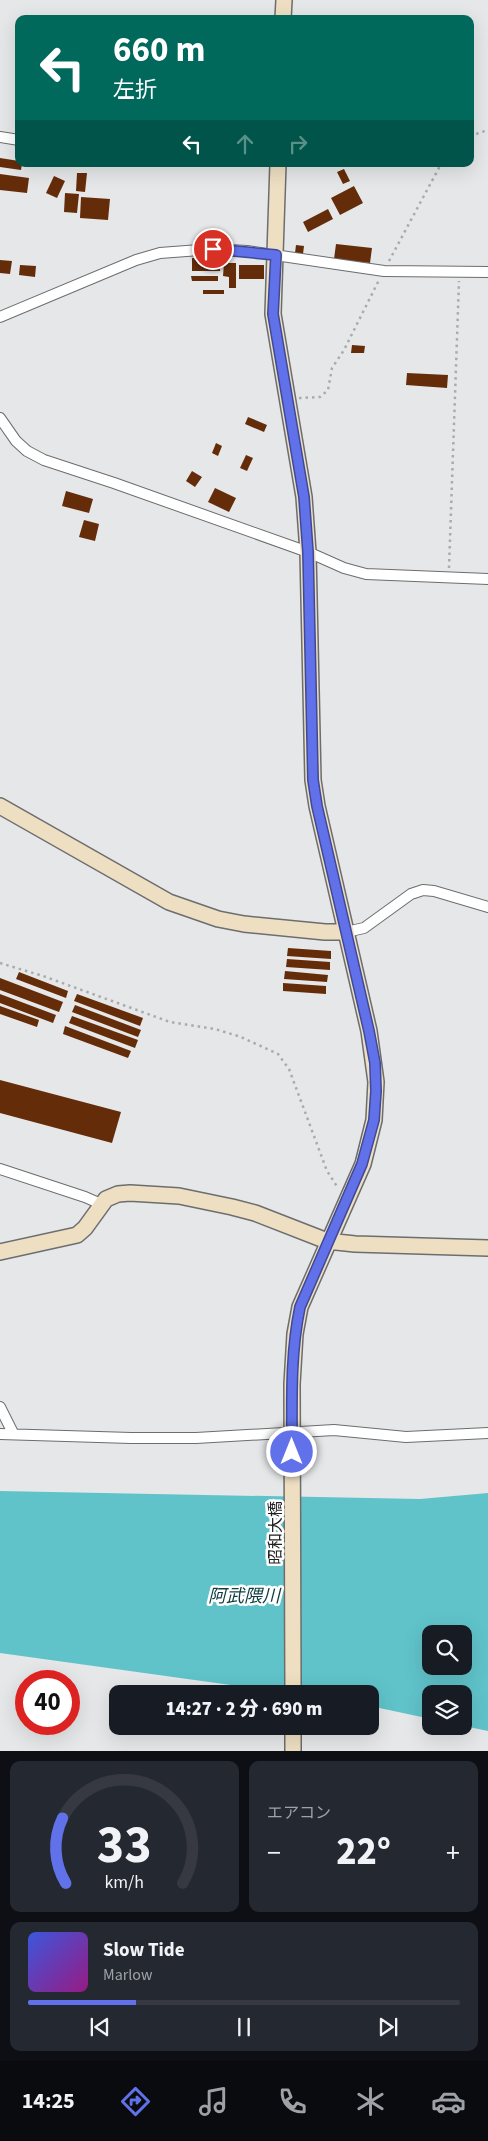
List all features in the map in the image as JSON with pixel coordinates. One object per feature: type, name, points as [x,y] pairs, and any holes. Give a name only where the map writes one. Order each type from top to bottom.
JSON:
[{"type":"street","points":[[283,15],[284,0]]},
{"type":"street","points":[[0,136],[15,139]]},
{"type":"street","name":"昭和大橋","points":[[278,167],[273,314],[304,497],[308,552],[313,780],[317,806],[369,1031],[375,1063],[376,1091],[374,1120],[368,1149],[305,1294],[297,1321],[292,1384],[293,1685]]},
{"type":"street","points":[[0,317],[136,260],[160,253],[213,249],[276,255],[384,271],[488,272]]},
{"type":"street","points":[[0,418],[16,442],[44,460],[308,552],[344,568],[366,574],[488,579]]},
{"type":"street","points":[[0,806],[169,902],[218,919],[244,924],[325,932],[346,932],[364,928],[411,894],[423,890],[434,891],[488,907]]},
{"type":"street","points":[[0,1169],[85,1197],[100,1204]]},
{"type":"street","points":[[0,1252],[77,1235],[93,1218],[100,1204],[118,1194],[179,1196],[255,1213],[328,1241],[355,1244],[488,1248]]},
{"type":"street","points":[[0,1407],[13,1433]]},
{"type":"street","points":[[0,1434],[177,1438],[334,1430],[406,1437],[488,1433]]},
{"type":"street","points":[[293,1735],[293,1751]]},
{"type":"path","points":[[474,135],[488,130]]},
{"type":"path","points":[[288,399],[320,397],[326,393],[330,385],[332,368],[344,350],[439,167]]},
{"type":"path","points":[[449,577],[459,272]]},
{"type":"path","points":[[0,963],[43,976],[170,1022],[215,1029],[240,1037],[278,1054],[289,1069],[327,1171],[336,1186],[348,1195]]},
{"type":"water","name":"阿武隈川","points":[[0,1491],[420,1499],[488,1493],[488,1731],[472,1728],[472,1685],[422,1685],[422,1717],[379,1708],[379,1685],[231,1685],[0,1653]]},
{"type":"building","points":[[0,158],[15,160],[15,167],[22,167],[21,170],[0,167]]},
{"type":"building","points":[[344,169],[350,181],[343,184],[337,172]]},
{"type":"building","points":[[77,173],[87,173],[85,192],[76,191]]},
{"type":"building","points":[[0,174],[29,178],[27,193],[0,190]]},
{"type":"building","points":[[54,176],[65,181],[57,198],[46,193]]},
{"type":"building","points":[[354,186],[363,203],[340,215],[331,198]]},
{"type":"building","points":[[65,193],[79,194],[77,213],[64,212]]},
{"type":"building","points":[[81,197],[110,199],[108,220],[80,218]]},
{"type":"building","points":[[328,209],[333,219],[308,232],[303,222]]},
{"type":"building","points":[[336,244],[372,248],[370,263],[334,259]]},
{"type":"building","points":[[296,245],[304,246],[303,254],[295,253]]},
{"type":"building","points":[[192,258],[220,259],[220,271],[192,271]]},
{"type":"building","points":[[0,260],[12,261],[10,274],[0,273]]},
{"type":"building","points":[[224,263],[236,263],[236,288],[229,288],[229,277],[223,276]]},
{"type":"building","points":[[20,265],[36,266],[35,277],[19,275]]},
{"type":"building","points":[[239,265],[264,265],[264,279],[239,279]]},
{"type":"building","points":[[191,276],[218,276],[218,281],[192,281]]},
{"type":"building","points":[[203,290],[224,290],[224,294],[203,294]]},
{"type":"building","points":[[352,345],[365,346],[364,353],[351,353]]},
{"type":"building","points":[[407,373],[448,375],[447,388],[406,385]]},
{"type":"building","points":[[248,417],[267,425],[264,432],[245,424]]},
{"type":"building","points":[[216,443],[222,446],[218,456],[212,453]]},
{"type":"building","points":[[246,455],[253,458],[247,471],[240,468]]},
{"type":"building","points":[[192,471],[202,477],[195,487],[186,481]]},
{"type":"building","points":[[215,488],[236,498],[229,512],[208,502]]},
{"type":"building","points":[[66,491],[93,499],[89,513],[62,506]]},
{"type":"building","points":[[84,520],[99,524],[95,541],[79,537]]},
{"type":"building","points":[[288,948],[331,951],[331,959],[287,956]]},
{"type":"building","points":[[287,959],[330,962],[330,970],[286,967]]},
{"type":"building","points":[[285,971],[328,975],[327,982],[284,979]]},
{"type":"building","points":[[19,972],[68,991],[66,998],[16,979]]},
{"type":"building","points":[[0,978],[63,1002],[59,1012],[0,990]]},
{"type":"building","points":[[283,983],[326,986],[326,994],[283,991]]},
{"type":"building","points":[[0,994],[56,1015],[53,1023],[0,1003]]},
{"type":"building","points":[[77,994],[143,1018],[140,1026],[74,1001]]},
{"type":"building","points":[[75,1005],[141,1030],[138,1037],[72,1012]]},
{"type":"building","points":[[0,1006],[39,1020],[37,1027],[0,1014]]},
{"type":"building","points":[[72,1016],[138,1040],[135,1048],[69,1023]]},
{"type":"building","points":[[65,1026],[131,1051],[128,1058],[63,1034]]},
{"type":"building","points":[[0,1080],[121,1112],[112,1143],[0,1113]]},
{"type":"route","points":[[213,249],[276,255],[273,314],[304,497],[308,552],[313,780],[317,806],[375,1063],[376,1105],[368,1149],[305,1294],[297,1321],[292,1384],[292,1452]]}]
